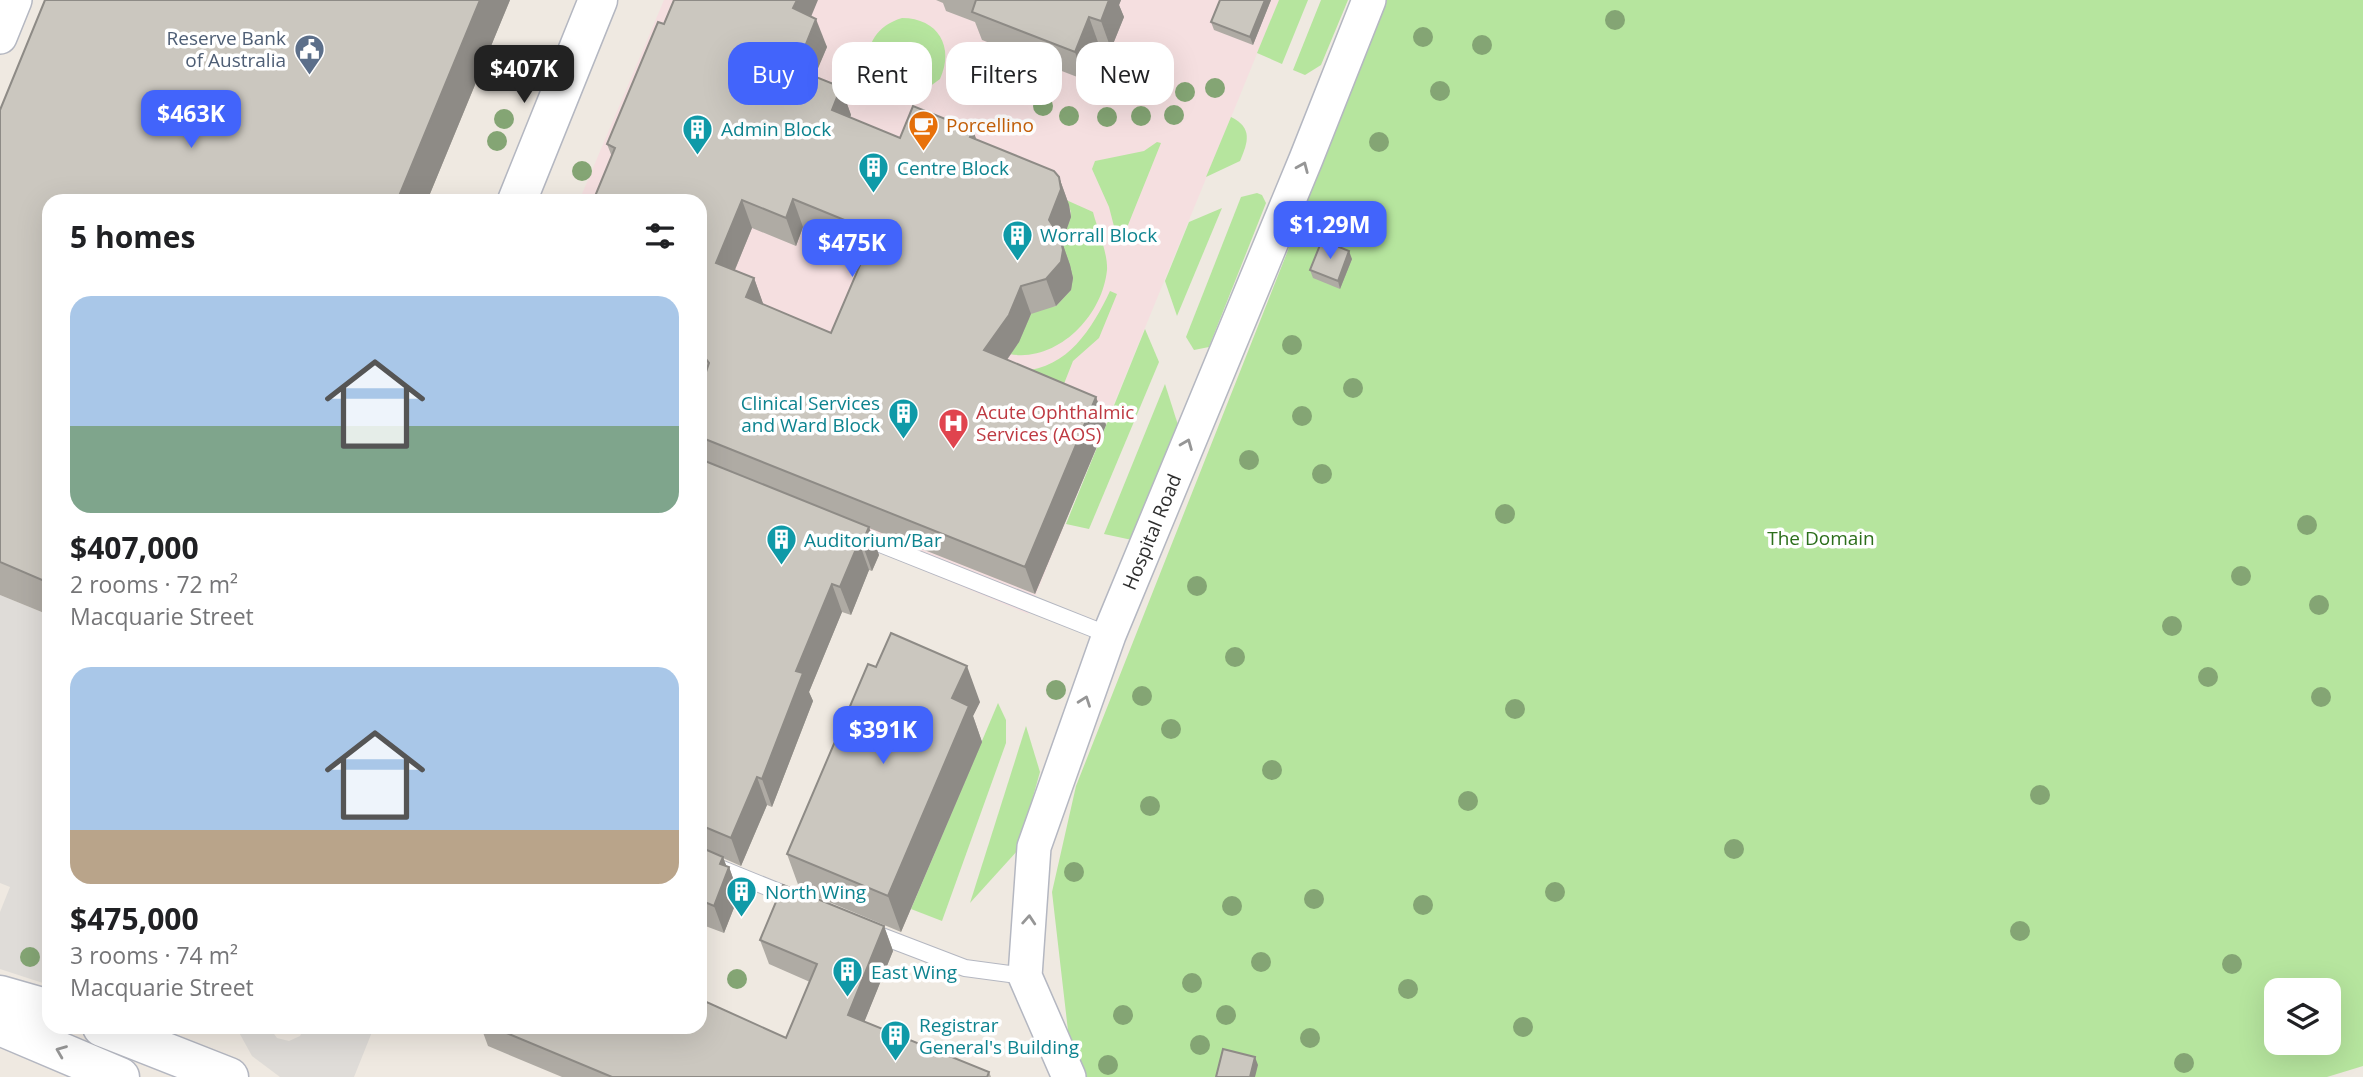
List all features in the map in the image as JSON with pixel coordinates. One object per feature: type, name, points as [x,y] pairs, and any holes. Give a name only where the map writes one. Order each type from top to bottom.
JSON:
[{"type":"main road","points":[[520,194],[598,0]]},
{"type":"main road","points":[[0,995],[42,1007]]},
{"type":"main road","points":[[0,1026],[120,1077]]},
{"type":"main road","points":[[120,1034],[229,1077]]},
{"type":"street","points":[[0,37],[15,0]]},
{"type":"street","name":"Hospital Road","points":[[1069,1077],[1025,976],[1034,847],[1109,635],[1306,159],[1368,0]]},
{"type":"lane","points":[[839,527],[1109,635]]},
{"type":"lane","points":[[707,863],[819,909]]},
{"type":"lane","points":[[855,925],[952,964],[1025,976]]},
{"type":"shaded area","points":[[664,0],[1279,0],[1028,614],[707,481],[707,194],[582,194]]},
{"type":"shaded area","points":[[0,595],[42,612],[42,983],[0,969],[0,912],[10,887],[0,883]]},
{"type":"shaded area","points":[[240,1034],[274,1034],[277,1038],[289,1041],[301,1034],[371,1034],[354,1077],[280,1077],[252,1056]]},
{"type":"green space","points":[[1279,0],[1308,0],[1282,64],[1257,53]]},
{"type":"green space","points":[[1321,0],[1348,0],[1321,65],[1305,75],[1293,70]]},
{"type":"green space","name":"The Domain","points":[[1387,0],[2363,0],[2363,1066],[2327,1077],[1083,1077],[1070,1048],[1052,892],[1076,786]]},
{"type":"green space","points":[[902,18],[925,23],[940,36],[944,46],[944,67],[940,79],[932,85],[932,42],[873,42],[885,26]]},
{"type":"green space","points":[[1231,117],[1246,131],[1245,148],[1240,161],[1206,177]]},
{"type":"green space","points":[[1157,142],[1161,143],[1122,240],[1117,238],[1109,207],[1092,169],[1095,161],[1144,151]]},
{"type":"green space","points":[[1257,193],[1262,195],[1266,203],[1209,347],[1194,350],[1186,337],[1241,197]]},
{"type":"green space","points":[[1064,199],[1093,212],[1107,263],[1103,289],[1084,322],[1071,336],[1055,346],[1038,353],[1020,355],[1001,352],[1014,349],[1033,310],[1056,306],[1071,290],[1059,257],[1060,245],[1071,212]]},
{"type":"green space","points":[[1222,208],[1177,316],[1165,281],[1189,222]]},
{"type":"green space","points":[[1110,291],[1117,294],[1099,338],[1073,361],[1056,404],[1022,371],[1053,363],[1077,344]]},
{"type":"green space","points":[[1145,329],[1159,362],[1089,529],[1066,524]]},
{"type":"green space","points":[[1165,384],[1178,425],[1132,540],[1104,534]]},
{"type":"green space","points":[[998,703],[1006,720],[1006,743],[942,921],[911,909]]},
{"type":"green space","points":[[1026,726],[1040,772],[1018,850],[970,903]]},
{"type":"building","points":[[45,0],[480,0],[400,194],[42,194],[42,580],[0,562],[0,110]]},
{"type":"building","points":[[674,0],[797,0],[793,8],[816,19],[807,42],[728,42],[728,105],[818,105],[818,78],[832,83],[832,110],[900,138],[913,106],[973,130],[970,137],[1054,171],[1059,177],[1061,189],[1049,220],[1060,237],[1063,250],[1061,262],[1046,279],[1021,286],[1009,315],[984,350],[1096,397],[1025,567],[707,440],[707,194],[596,194],[615,148],[607,144],[658,22],[664,24]],"holes":[[[793,199],[874,232],[831,333],[746,297],[754,278],[716,263],[742,200],[786,218]]]},
{"type":"building","points":[[976,0],[1109,0],[1101,21],[1089,17],[1079,42],[1076,42],[1075,52],[1062,47],[1062,42],[1049,42],[972,12]]},
{"type":"building","points":[[1220,0],[1265,0],[1250,37],[1211,22]]},
{"type":"building","points":[[1322,240],[1349,251],[1338,281],[1310,270]]},
{"type":"building","points":[[707,462],[869,527],[862,543],[859,542],[840,587],[832,584],[796,671],[803,673],[762,779],[757,777],[731,838],[707,828]]},
{"type":"building","points":[[891,633],[967,666],[952,698],[969,706],[888,896],[787,854],[868,664],[876,667]]},
{"type":"building","points":[[707,850],[723,857],[720,864],[729,867],[714,906],[707,903]]},
{"type":"building","points":[[783,885],[884,926],[848,1015],[989,1072],[987,1077],[612,1077],[509,1034],[707,1034],[707,1002],[786,1038],[817,964],[760,940]]},
{"type":"building","points":[[1223,1049],[1255,1057],[1250,1077],[1216,1077]]},
{"type":"place","name":"Reserve Bank of Australia","points":[[309,76]]},
{"type":"place","name":"Porcellino","points":[[923,152]]},
{"type":"place","name":"Admin Block","points":[[698,156]]},
{"type":"place","name":"Centre Block","points":[[874,195]]},
{"type":"place","name":"Worrall Block","points":[[1017,262]]},
{"type":"place","name":"Clinical Services and Ward Block","points":[[903,441]]},
{"type":"place","name":"Acute Ophthalmic Services (AOS)","points":[[953,450]]},
{"type":"place","name":"Auditorium/Bar","points":[[781,567]]},
{"type":"place","name":"North Wing","points":[[742,919]]},
{"type":"place","name":"East Wing","points":[[848,999]]},
{"type":"place","name":"Registrar General's Building","points":[[896,1063]]}]
